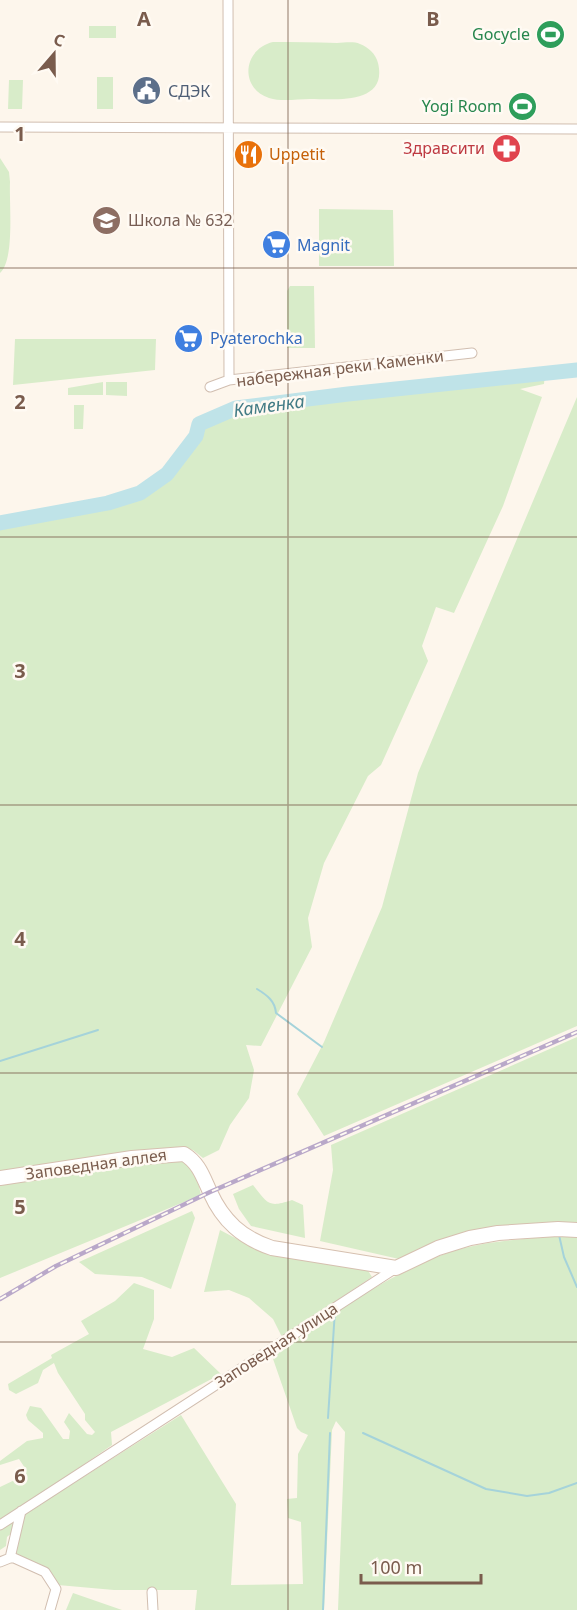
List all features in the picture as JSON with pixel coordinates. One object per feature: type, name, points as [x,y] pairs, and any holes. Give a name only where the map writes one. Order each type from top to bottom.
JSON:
[{"type":"street","points":[[228,0],[230,380]]},
{"type":"street","points":[[0,127],[577,129]]},
{"type":"street","name":"набережная реки Каменки","points":[[210,387],[230,380],[472,353]]},
{"type":"street","name":"Заповедная аллея","points":[[0,1178],[143,1157],[184,1154],[198,1166],[223,1217],[242,1234],[259,1244],[396,1268]]},
{"type":"street","name":"Заповедная улица","points":[[0,1525],[396,1268],[438,1248],[470,1238],[498,1233],[577,1230]]},
{"type":"street","points":[[10,1558],[21,1511]]},
{"type":"street","points":[[0,1562],[10,1558],[45,1572],[56,1589],[50,1610]]},
{"type":"street","points":[[152,1593],[153,1610]]},
{"type":"green space","points":[[89,26],[116,26],[116,38],[89,38]]},
{"type":"green space","points":[[273,42],[357,43],[369,49],[375,57],[379,77],[375,86],[367,93],[357,97],[289,100],[269,98],[259,93],[253,86],[249,78],[249,69],[255,52]]},
{"type":"green space","points":[[97,77],[113,77],[113,109],[97,109]]},
{"type":"green space","points":[[9,80],[23,80],[22,109],[8,109]]},
{"type":"green space","points":[[0,158],[9,172],[10,217],[8,256],[0,273]]},
{"type":"green space","points":[[319,209],[393,210],[394,266],[319,266]]},
{"type":"green space","points":[[290,286],[314,286],[315,348],[287,348],[287,291]]},
{"type":"green space","points":[[15,339],[156,339],[155,370],[13,385]]},
{"type":"green space","points":[[545,372],[544,384],[520,389],[542,397],[503,506],[454,613],[436,607],[422,646],[428,661],[381,765],[368,776],[324,863],[308,918],[312,947],[261,1046],[246,1045],[254,1070],[249,1098],[230,1125],[219,1150],[203,1158],[193,1150],[179,1148],[0,1172],[0,527],[143,497],[167,474],[196,436],[199,424],[236,408]]},
{"type":"green space","points":[[103,382],[103,395],[68,395],[68,388]]},
{"type":"green space","points":[[106,382],[127,382],[127,396],[106,395]]},
{"type":"green space","points":[[577,397],[577,1026],[324,1136],[297,1094],[324,1042],[382,907],[418,773]]},
{"type":"green space","points":[[74,405],[84,405],[83,429],[74,429]]},
{"type":"green space","points":[[577,1037],[577,1222],[501,1228],[446,1238],[399,1259],[320,1241],[333,1170],[331,1145]]},
{"type":"green space","points":[[175,1158],[187,1164],[194,1172],[201,1195],[0,1278],[0,1184]]},
{"type":"green space","points":[[253,1185],[269,1203],[278,1204],[292,1200],[303,1205],[305,1238],[251,1226],[239,1209],[233,1194]]},
{"type":"green space","points":[[192,1211],[195,1218],[171,1289],[142,1277],[95,1274],[79,1262]]},
{"type":"green space","points":[[220,1230],[256,1249],[367,1269],[372,1277],[282,1337],[273,1319],[249,1298],[229,1290],[204,1292]]},
{"type":"green space","points":[[577,1237],[577,1610],[338,1610],[345,1432],[336,1421],[332,1430],[324,1610],[195,1610],[197,1590],[114,1590],[58,1585],[16,1555],[25,1514],[63,1487],[66,1488],[181,1415],[236,1504],[231,1585],[303,1584],[301,1522],[288,1518],[287,1499],[297,1498],[298,1454],[308,1435],[297,1428],[272,1356],[381,1284],[450,1252],[517,1239]]},
{"type":"green space","points":[[134,1283],[154,1290],[154,1319],[143,1349],[172,1357],[194,1348],[221,1374],[111,1432],[112,1445],[0,1519],[0,1487],[21,1477],[25,1468],[19,1459],[0,1465],[0,1461],[27,1441],[43,1438],[43,1433],[28,1420],[26,1415],[30,1406],[41,1408],[63,1439],[69,1439],[70,1431],[64,1422],[69,1413],[87,1434],[92,1435],[95,1432],[85,1420],[85,1414],[54,1363],[43,1370],[38,1383],[16,1394],[9,1390],[8,1384],[52,1358],[51,1355],[89,1334],[81,1321],[115,1301]]},
{"type":"green space","points":[[17,1517],[23,1523],[7,1537],[6,1546],[0,1550],[0,1529]]},
{"type":"green space","points":[[73,1593],[122,1610],[66,1610]]},
{"type":"waterway","name":"Каменка","points":[[0,523],[108,503],[140,493],[167,474],[196,436],[199,424],[236,408],[577,370]]},
{"type":"waterway","points":[[257,989],[270,999],[276,1013],[322,1047]]},
{"type":"waterway","points":[[0,1061],[98,1030]]},
{"type":"waterway","points":[[559,1235],[564,1257],[577,1287]]},
{"type":"waterway","points":[[328,1418],[335,1310]]},
{"type":"waterway","points":[[323,1610],[330,1433]]},
{"type":"waterway","points":[[363,1433],[486,1489],[527,1496],[549,1493],[577,1483]]},
{"type":"railway","points":[[0,1299],[56,1266],[210,1192],[577,1032]]},
{"type":"place","name":"Gocycle","points":[[551,34]]},
{"type":"place","name":"СДЭК","points":[[147,91]]},
{"type":"place","name":"Yogi Room","points":[[523,106]]},
{"type":"place","name":"Здравсити","points":[[506,148]]},
{"type":"place","name":"Uppetit","points":[[248,154]]},
{"type":"place","name":"Школа № 632","points":[[107,220]]},
{"type":"place","name":"Magnit","points":[[276,245]]},
{"type":"place","name":"Pyaterochka","points":[[189,338]]}]
